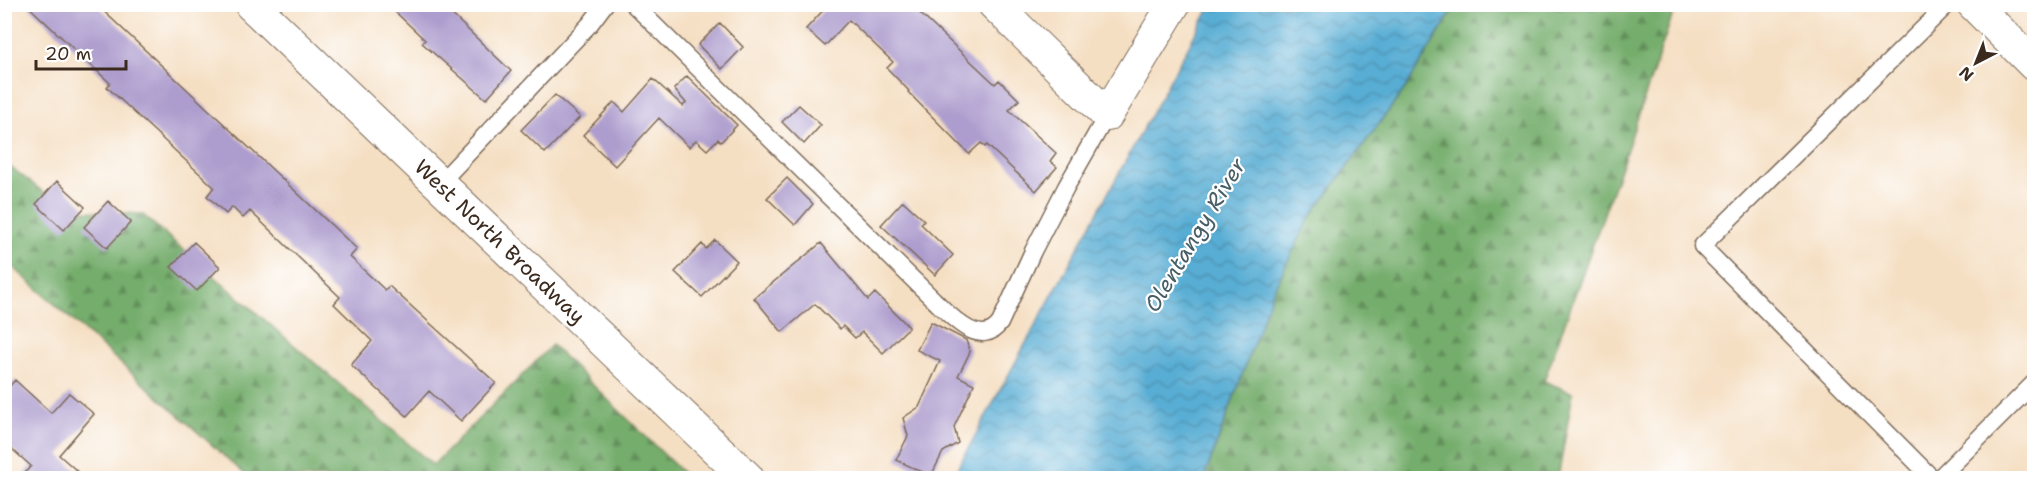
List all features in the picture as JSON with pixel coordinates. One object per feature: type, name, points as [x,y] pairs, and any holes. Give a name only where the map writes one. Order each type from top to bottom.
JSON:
[{"type":"main road","name":"West North Broadway","points":[[251,4],[747,478]]},
{"type":"street","points":[[994,4],[1107,115],[1174,4]]},
{"type":"street","points":[[1974,4],[2034,64]]},
{"type":"lane","points":[[439,184],[590,24],[605,4]]},
{"type":"lane","points":[[633,4],[934,300],[955,320],[974,332],[994,331],[1000,323],[1039,241],[1107,115]]},
{"type":"lane","points":[[1932,478],[1702,246],[1948,4]]},
{"type":"lane","points":[[1939,478],[2034,383]]},
{"type":"green space","points":[[1456,5],[1676,5],[1544,381],[1573,393],[1558,478],[1204,478],[1273,291],[1309,219],[1406,87]]},
{"type":"green space","points":[[4,162],[67,210],[142,214],[433,465],[552,345],[688,478],[249,478],[5,260]]},
{"type":"water","name":"Olentangy River","points":[[1211,5],[1456,5],[1406,87],[1309,219],[1273,291],[1204,478],[952,478]]},
{"type":"building","points":[[26,4],[96,4],[357,249],[350,257],[385,290],[389,286],[496,383],[461,421],[429,391],[407,416],[351,365],[372,341],[334,304],[340,297],[250,211],[243,218],[232,207],[226,214],[207,196],[214,187],[107,87],[110,83]]},
{"type":"building","points":[[387,4],[441,4],[511,71],[486,99],[422,43],[425,40]]},
{"type":"building","points":[[829,4],[910,4],[995,84],[999,80],[1019,100],[1009,110],[1056,153],[1050,161],[1057,167],[1036,191],[987,145],[985,147],[981,143],[969,154],[887,68],[893,62],[849,20],[825,46],[806,29]]},
{"type":"building","points":[[720,23],[743,47],[722,69],[698,45]]},
{"type":"building","points":[[687,76],[737,125],[721,142],[718,139],[707,150],[696,140],[689,147],[659,118],[615,166],[583,135],[614,102],[624,112],[653,79],[683,106],[686,103],[674,89]]},
{"type":"building","points":[[555,95],[580,117],[545,153],[521,130]]},
{"type":"building","points":[[799,105],[821,125],[804,144],[782,122]]},
{"type":"building","points":[[787,178],[813,204],[795,225],[767,198]]},
{"type":"building","points":[[57,181],[85,207],[64,230],[36,204]]},
{"type":"building","points":[[108,201],[131,222],[107,248],[84,227]]},
{"type":"building","points":[[903,201],[924,220],[921,224],[953,255],[935,275],[881,225]]},
{"type":"building","points":[[715,240],[737,261],[702,297],[675,272],[702,244],[706,249]]},
{"type":"building","points":[[194,242],[220,267],[197,291],[171,267]]},
{"type":"building","points":[[821,243],[868,300],[875,293],[909,327],[883,353],[862,332],[855,338],[843,326],[840,329],[815,304],[782,332],[754,298]]},
{"type":"building","points":[[931,322],[966,340],[970,352],[958,376],[974,384],[954,427],[958,443],[943,452],[931,476],[896,460],[908,436],[903,418],[919,407],[940,361],[917,350]]},
{"type":"building","points":[[15,380],[51,413],[69,393],[94,414],[59,455],[85,478],[20,478],[31,466],[4,442],[4,392]]}]
